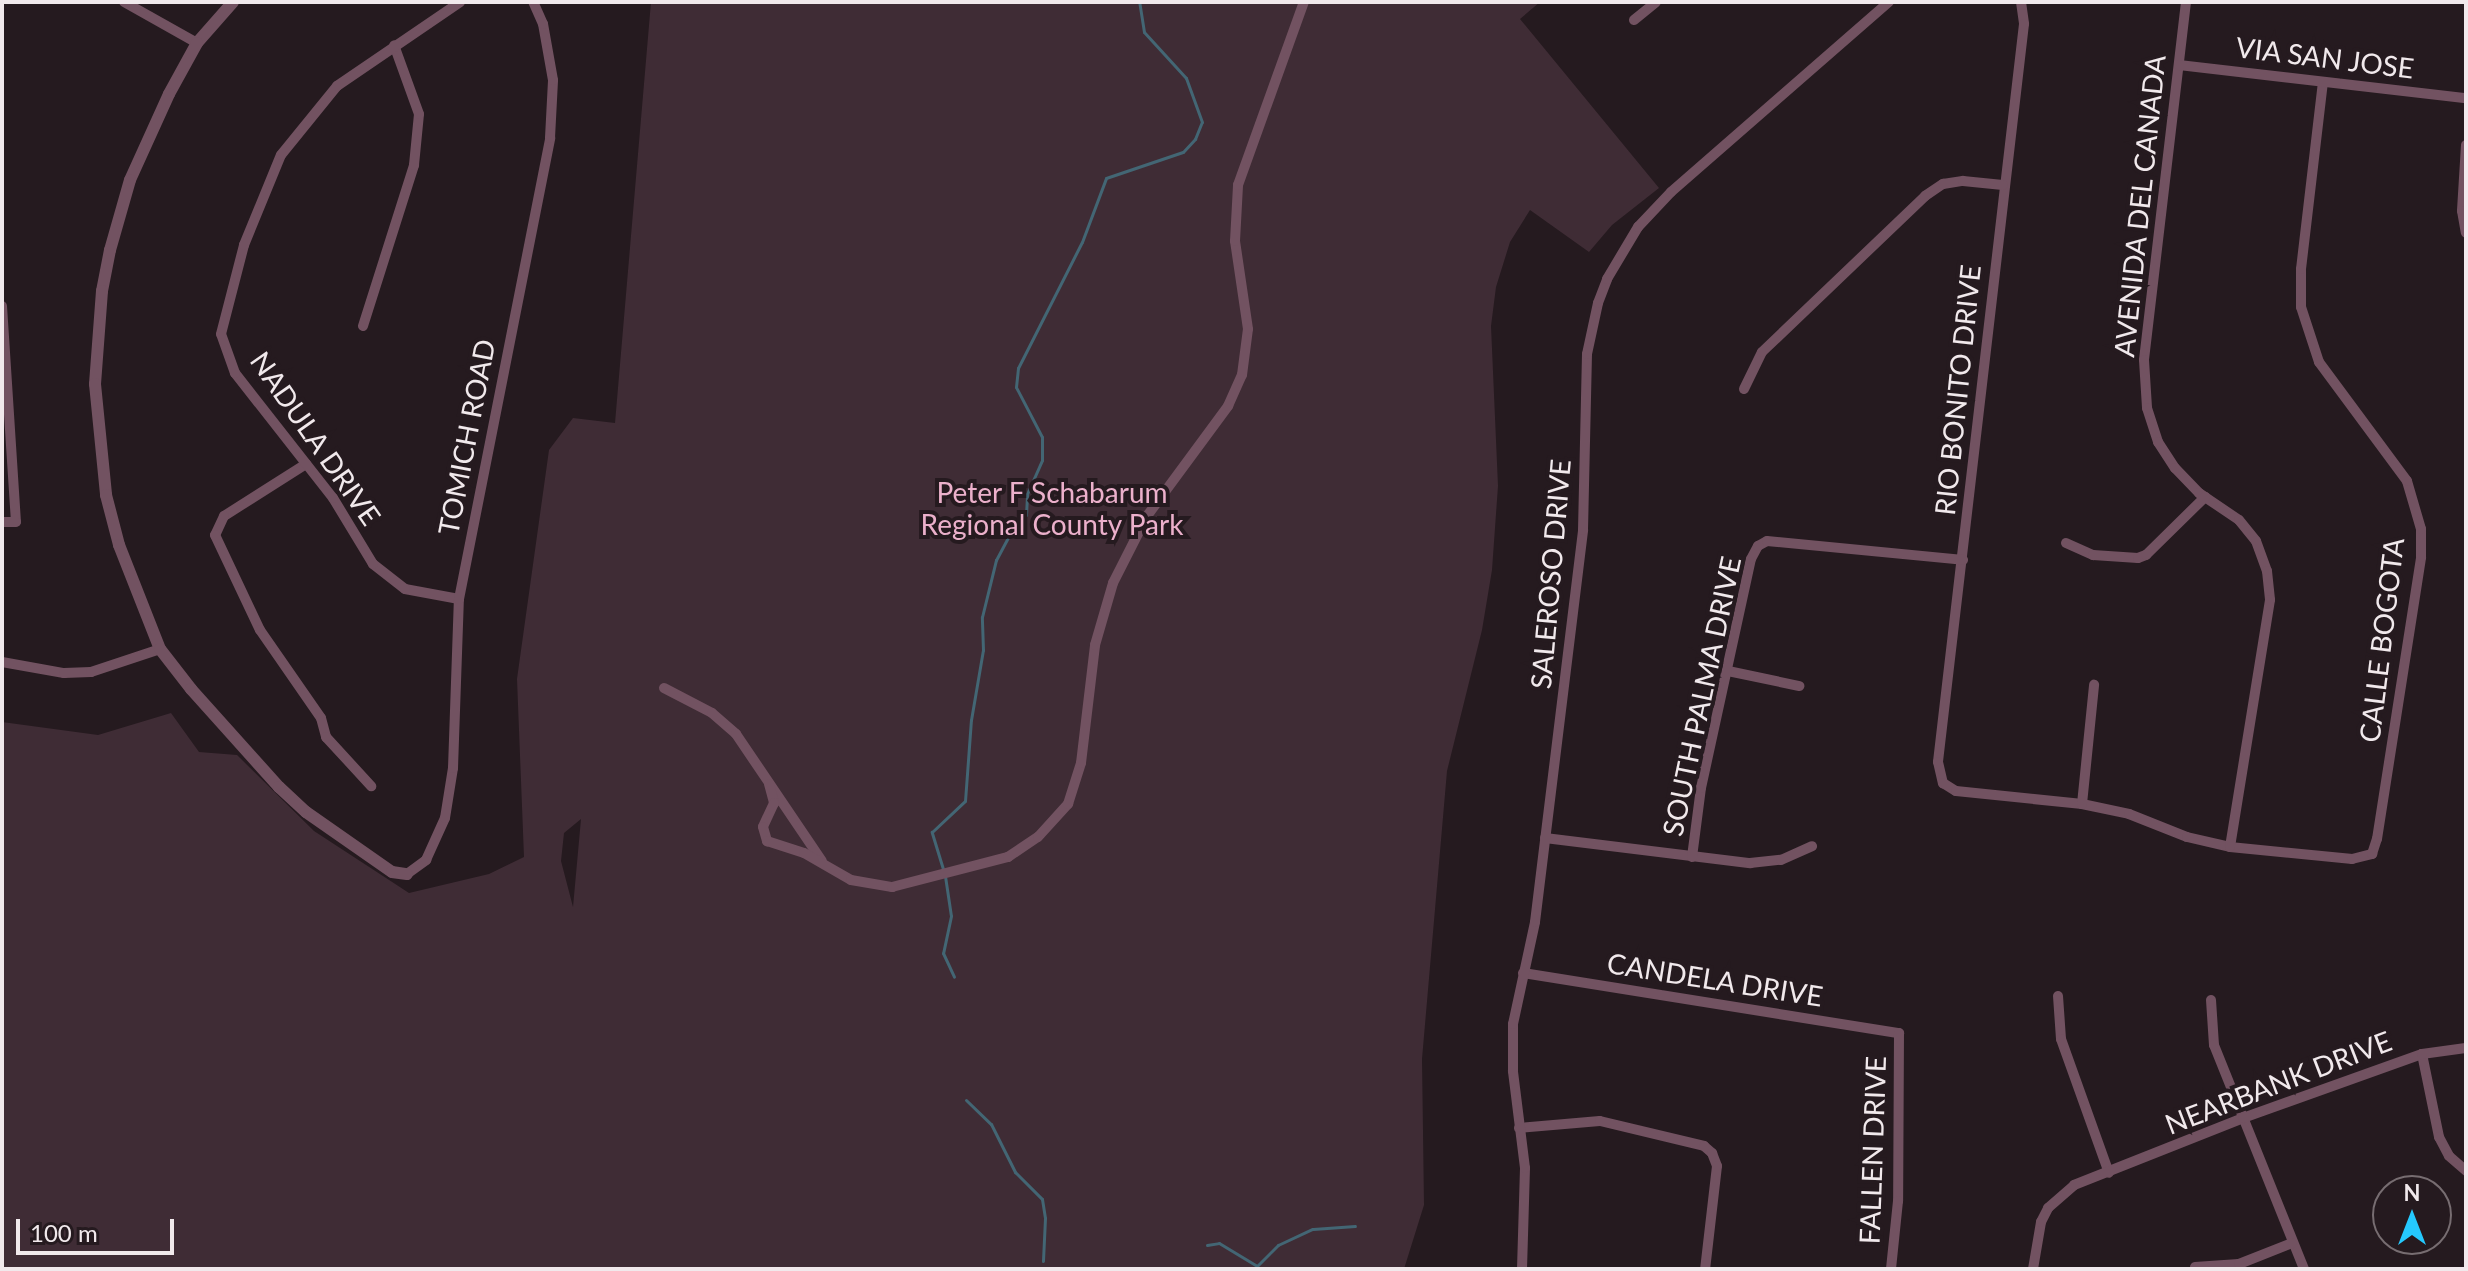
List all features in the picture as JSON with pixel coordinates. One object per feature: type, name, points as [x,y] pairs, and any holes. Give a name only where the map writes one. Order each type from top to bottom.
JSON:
[{"type":"street","points":[[124,2],[197,43]]},
{"type":"street","points":[[233,2],[197,43],[169,94],[130,180],[110,250],[97,338],[95,384],[106,495],[119,545],[160,649],[260,765],[306,812],[392,872],[407,874]]},
{"type":"street","name":"NADULA DRIVE","points":[[459,599],[405,589],[373,564],[333,498],[235,373],[221,334],[244,245],[281,155],[337,86],[460,2]]},
{"type":"street","name":"TOMICH ROAD","points":[[407,874],[426,860],[445,818],[453,768],[459,599],[550,138],[553,80],[543,24],[533,2]]},
{"type":"street","points":[[769,784],[774,803],[764,822],[764,837],[771,844],[804,853],[867,885],[906,887],[1008,857],[1049,828],[1068,804],[1081,763],[1095,645],[1113,583],[1147,516],[1236,391],[1246,359],[1248,329],[1235,241],[1238,185],[1304,2]]},
{"type":"street","points":[[1634,20],[1656,2]]},
{"type":"street","name":"SALEROSO DRIVE","points":[[1522,1269],[1526,1203],[1512,1050],[1523,973],[1535,922],[1583,530],[1587,354],[1598,303],[1607,279],[1638,227],[1671,192],[1889,2]]},
{"type":"street","name":"RIO BONITO DRIVE","points":[[2021,2],[2024,24],[1938,762],[1943,783],[1956,791],[2082,804]]},
{"type":"street","name":"AVENIDA DEL CANADA","points":[[2186,2],[2144,360],[2147,408],[2158,442],[2175,468],[2205,497],[2239,520],[2256,541],[2267,571],[2270,600],[2230,847]]},
{"type":"street","points":[[363,326],[415,152],[419,114],[394,45]]},
{"type":"street","name":"VIA SAN JOSE","points":[[2179,65],[2466,98]]},
{"type":"street","name":"CALLE BOGOTA","points":[[2230,847],[2352,859],[2372,854],[2377,839],[2421,557],[2421,529],[2407,481],[2319,362],[2301,307],[2301,269],[2323,82]]},
{"type":"street","points":[[2466,145],[2462,197],[2466,233]]},
{"type":"street","points":[[1744,389],[1762,352],[1925,196],[1943,184],[1953,182],[2003,185]]},
{"type":"street","points":[[2,306],[16,522],[2,522]]},
{"type":"street","points":[[306,464],[224,516],[215,535],[260,630],[321,718],[326,737],[371,786]]},
{"type":"street","points":[[2066,543],[2093,555],[2138,558],[2146,555],[2205,497]]},
{"type":"street","name":"SOUTH PALMA DRIVE","points":[[1692,857],[1701,788],[1751,559],[1758,546],[1767,541],[1963,560]]},
{"type":"street","points":[[2,662],[64,673],[91,672],[160,649]]},
{"type":"street","points":[[1728,671],[1799,686]]},
{"type":"street","points":[[2094,685],[2082,804],[2129,814],[2187,837],[2230,847]]},
{"type":"street","points":[[664,688],[729,727],[826,866]]},
{"type":"street","points":[[1545,838],[1750,863],[1781,860],[1812,846]]},
{"type":"street","name":"CANDELA DRIVE","points":[[1523,973],[1899,1033]]},
{"type":"street","points":[[2058,996],[2061,1039],[2109,1173]]},
{"type":"street","points":[[2211,1000],[2214,1045],[2304,1269]]},
{"type":"street","name":"FALLEN DRIVE","points":[[1891,1269],[1899,1188],[1899,1033]]},
{"type":"street","name":"NEARBANK DRIVE","points":[[2033,1269],[2036,1239],[2048,1208],[2074,1185],[2243,1118],[2422,1054],[2466,1048]]},
{"type":"street","points":[[2422,1054],[2439,1137],[2449,1156],[2466,1171]]},
{"type":"street","points":[[1519,1128],[1600,1121],[1704,1146],[1712,1153],[1717,1166],[1705,1269]]},
{"type":"street","points":[[2195,1267],[2239,1264],[2292,1243]]},
{"type":"green space","name":"Peter F Schabarum Regional County Park","points":[[651,2],[1540,2],[1520,19],[1659,188],[1612,225],[1589,252],[1530,210],[1510,242],[1496,287],[1491,326],[1498,486],[1492,570],[1482,630],[1447,771],[1422,1059],[1424,1205],[1404,1269],[2,1269],[2,722],[98,735],[171,713],[199,752],[237,755],[314,831],[409,893],[489,874],[524,857],[517,679],[549,450],[573,418],[615,423]],"holes":[[[581,819],[573,907],[561,861],[564,833]]]},
{"type":"waterway","points":[[943,869],[932,832],[965,801],[971,720],[983,650],[982,617],[996,560],[1010,534],[1026,515],[1027,494],[1042,460],[1042,437],[1016,387],[1018,368],[1082,242],[1106,178],[1183,152],[1195,139],[1202,122],[1186,78],[1144,32],[1139,2]]},
{"type":"waterway","points":[[945,876],[951,916],[943,953],[954,977]]},
{"type":"waterway","points":[[966,1100],[991,1124],[1015,1172],[1042,1199],[1045,1218],[1043,1261]]},
{"type":"waterway","points":[[1207,1245],[1219,1243],[1257,1266],[1278,1245],[1313,1229],[1355,1226]]}]
